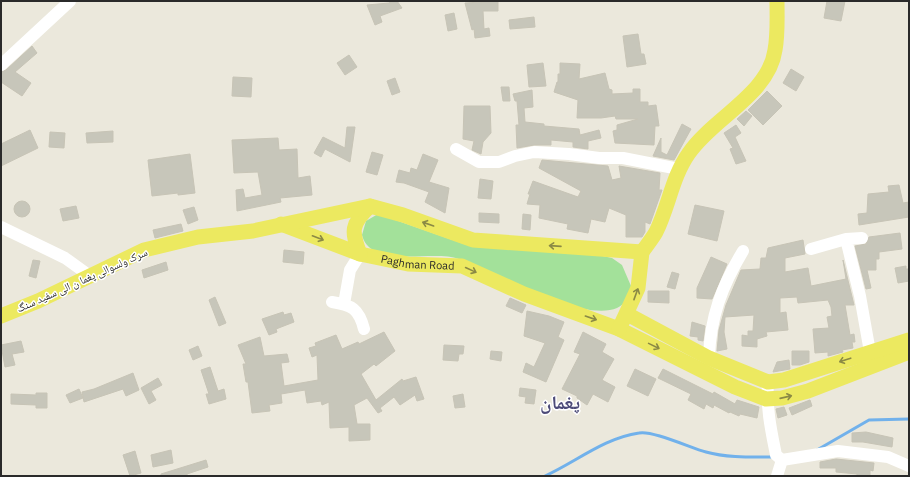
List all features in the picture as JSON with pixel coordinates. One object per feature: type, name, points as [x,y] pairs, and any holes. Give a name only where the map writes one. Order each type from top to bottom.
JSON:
[{"type":"main road","points":[[620,329],[638,288],[642,252],[656,232],[679,169],[700,139],[758,86],[769,69],[775,51],[777,1]]},
{"type":"main road","points":[[360,254],[354,239],[353,228],[360,216],[370,206],[403,215],[473,240],[642,252]]},
{"type":"main road","name":"سرک ولسوالی پغما ن الی سفید سنگ","points":[[1,316],[144,250],[198,237],[254,231],[370,206]]},
{"type":"main road","name":"Paghman Road","points":[[281,224],[360,254],[408,264],[462,266],[524,294],[620,329],[735,387],[766,399]]},
{"type":"main road","points":[[627,314],[709,358],[768,382],[784,380],[909,340]]},
{"type":"main road","points":[[766,399],[782,398],[808,391],[909,352]]},
{"type":"street","points":[[1,65],[70,1]]},
{"type":"street","points":[[456,150],[479,162],[499,162],[515,156],[534,152],[569,154],[599,158],[623,158],[679,169]]},
{"type":"street","points":[[1,227],[65,258],[90,276]]},
{"type":"street","points":[[811,249],[846,239],[862,238]]},
{"type":"street","points":[[846,239],[860,296],[870,352]]},
{"type":"street","points":[[709,358],[709,344],[714,314],[719,297],[743,251]]},
{"type":"street","points":[[360,254],[350,270],[338,303],[353,308],[360,316],[364,329]]},
{"type":"street","points":[[768,382],[766,399],[776,455],[782,460],[838,451],[888,457],[909,466]]},
{"type":"street","points":[[777,476],[782,460]]},
{"type":"green space","points":[[378,214],[464,244],[579,251],[612,258],[622,265],[631,286],[629,293],[625,302],[617,308],[602,311],[583,309],[561,303],[515,285],[459,259],[434,256],[390,255],[377,252],[368,246],[362,235],[366,221]]},
{"type":"building","points":[[392,1],[397,1],[402,8],[380,16],[382,22],[375,25],[367,5],[389,3]]},
{"type":"building","points":[[498,1],[498,11],[483,11],[484,29],[489,28],[490,36],[475,38],[474,29],[472,30],[465,3]]},
{"type":"building","points":[[827,1],[845,1],[841,21],[824,18]]},
{"type":"building","points":[[454,13],[457,29],[448,31],[445,15]]},
{"type":"building","points":[[534,17],[535,27],[510,29],[509,20]]},
{"type":"building","points":[[638,34],[641,54],[644,54],[646,64],[627,67],[623,36]]},
{"type":"building","points":[[32,46],[37,53],[15,72],[31,83],[22,96],[1,82],[1,72],[6,70]]},
{"type":"building","points":[[349,55],[357,67],[345,75],[337,63]]},
{"type":"building","points":[[543,63],[546,86],[529,87],[527,65]]},
{"type":"building","points":[[560,63],[580,64],[579,79],[605,73],[609,89],[612,90],[612,94],[633,93],[633,89],[640,89],[640,102],[648,102],[648,106],[656,105],[659,126],[655,126],[654,145],[615,143],[613,131],[617,130],[617,125],[638,119],[616,119],[615,116],[601,118],[577,118],[578,100],[554,92],[558,82],[558,74],[560,74]]},
{"type":"building","points":[[791,69],[804,77],[796,91],[783,83]]},
{"type":"building","points":[[233,77],[252,78],[251,97],[232,96]]},
{"type":"building","points":[[395,78],[400,92],[392,95],[387,81]]},
{"type":"building","points":[[501,87],[509,87],[510,101],[503,101]]},
{"type":"building","points":[[532,90],[533,107],[524,108],[525,122],[544,124],[544,126],[579,129],[580,135],[599,130],[601,138],[588,141],[588,149],[573,147],[573,142],[551,140],[551,145],[534,145],[517,148],[516,125],[519,125],[517,101],[515,101],[513,94]]},
{"type":"building","points":[[767,91],[782,106],[763,125],[748,110]]},
{"type":"building","points":[[464,106],[490,106],[491,133],[483,142],[481,154],[472,150],[474,141],[463,139]]},
{"type":"building","points":[[746,111],[752,116],[744,126],[737,119]]},
{"type":"building","points":[[682,124],[691,129],[674,160],[653,156],[661,138],[661,152],[667,155]]},
{"type":"building","points":[[736,125],[741,133],[735,137],[746,161],[736,164],[730,149],[733,148],[724,133]]},
{"type":"building","points":[[347,127],[355,127],[350,162],[325,149],[321,157],[314,153],[323,137],[345,148]]},
{"type":"building","points":[[30,130],[38,148],[1,166],[1,144]]},
{"type":"building","points":[[113,131],[113,142],[87,143],[86,133]]},
{"type":"building","points":[[50,132],[65,133],[64,148],[49,147]]},
{"type":"building","points":[[278,138],[279,150],[297,149],[298,178],[310,176],[312,195],[280,198],[281,202],[237,211],[236,190],[243,189],[245,198],[262,195],[258,172],[234,173],[232,140]]},
{"type":"building","points":[[372,152],[383,155],[377,175],[366,172]]},
{"type":"building","points":[[190,154],[195,193],[152,196],[148,160]]},
{"type":"building","points":[[423,154],[438,160],[429,182],[449,188],[445,213],[425,202],[429,192],[404,183],[396,182],[399,170],[410,173],[411,168],[417,170]]},
{"type":"building","points":[[542,160],[608,166],[612,180],[621,178],[619,166],[660,173],[659,190],[662,190],[650,224],[645,222],[645,232],[642,237],[626,237],[626,215],[609,208],[605,222],[591,219],[588,233],[567,229],[568,224],[539,218],[540,205],[527,204],[530,194],[528,194],[533,181],[578,197],[581,191],[539,168]]},
{"type":"building","points":[[480,179],[493,181],[491,199],[478,198]]},
{"type":"building","points":[[899,185],[903,203],[909,202],[909,217],[859,225],[858,214],[867,213],[868,194],[889,192],[888,186]]},
{"type":"building","points":[[19,201],[25,201],[30,206],[28,215],[25,217],[19,217],[14,212],[14,206]]},
{"type":"building","points":[[695,205],[724,211],[717,241],[688,234]]},
{"type":"building","points":[[76,206],[79,218],[63,221],[60,209]]},
{"type":"building","points":[[194,207],[198,220],[188,224],[183,210]]},
{"type":"building","points":[[479,213],[499,214],[499,223],[479,222]]},
{"type":"building","points":[[523,214],[531,215],[530,230],[522,229]]},
{"type":"building","points":[[181,224],[183,231],[155,238],[153,230]]},
{"type":"building","points":[[900,233],[902,249],[879,252],[879,259],[876,259],[876,270],[867,270],[871,288],[866,289],[855,246],[866,244],[869,237]]},
{"type":"building","points":[[803,240],[805,254],[785,258],[785,272],[808,268],[811,286],[846,279],[843,260],[854,305],[845,305],[850,335],[854,334],[855,342],[852,342],[853,348],[842,350],[843,352],[828,356],[828,352],[815,353],[813,329],[829,328],[827,317],[832,316],[831,307],[828,300],[798,303],[797,297],[780,298],[780,313],[786,312],[788,330],[766,332],[767,336],[757,339],[757,347],[742,346],[742,335],[748,336],[748,331],[753,331],[754,315],[725,317],[724,332],[727,349],[717,351],[719,330],[726,305],[741,270],[760,269],[761,258],[766,258],[768,248]]},
{"type":"building","points":[[284,250],[304,252],[303,264],[283,262]]},
{"type":"building","points":[[711,257],[727,264],[712,299],[697,298],[697,288]]},
{"type":"building","points":[[33,260],[40,261],[36,278],[29,276]]},
{"type":"building","points":[[166,262],[168,270],[144,278],[142,270]]},
{"type":"building","points":[[906,266],[906,269],[909,269],[909,281],[898,283],[895,268]]},
{"type":"building","points":[[672,272],[679,274],[675,289],[667,287]]},
{"type":"building","points":[[648,291],[669,291],[669,303],[648,302]]},
{"type":"building","points":[[215,297],[226,323],[219,326],[209,300]]},
{"type":"building","points":[[510,298],[526,305],[522,313],[506,306]]},
{"type":"building","points":[[527,311],[549,316],[564,322],[558,337],[564,340],[546,382],[523,372],[526,363],[534,367],[545,343],[524,336]]},
{"type":"building","points":[[283,312],[284,315],[291,313],[294,322],[276,329],[277,332],[269,335],[262,319]]},
{"type":"building","points":[[692,322],[705,326],[703,341],[698,340],[698,337],[690,336]]},
{"type":"building","points":[[384,332],[395,351],[376,366],[374,364],[361,374],[376,400],[402,379],[403,381],[416,377],[424,399],[417,401],[415,395],[400,405],[394,397],[380,408],[382,411],[378,413],[367,398],[354,405],[357,424],[370,424],[370,440],[349,441],[349,427],[330,428],[329,402],[322,405],[321,401],[307,403],[305,390],[281,394],[282,403],[269,405],[270,411],[252,413],[248,382],[246,382],[243,364],[246,364],[238,345],[260,337],[264,356],[287,354],[289,362],[281,363],[284,386],[318,380],[317,355],[312,357],[309,348],[316,346],[315,343],[336,335],[342,349],[358,342],[359,344]]},
{"type":"building","points":[[583,332],[606,344],[602,352],[614,359],[602,380],[615,387],[608,402],[593,394],[587,405],[577,398],[577,396],[562,389],[580,354],[574,352]]},
{"type":"building","points":[[21,341],[24,352],[12,354],[15,365],[5,367],[1,345]]},
{"type":"building","points":[[444,345],[464,346],[463,354],[459,354],[458,361],[443,360]]},
{"type":"building","points":[[198,346],[202,356],[193,360],[189,350]]},
{"type":"building","points":[[491,351],[502,352],[501,361],[490,359]]},
{"type":"building","points":[[792,351],[809,351],[809,362],[800,365],[792,365]]},
{"type":"building","points":[[789,360],[790,369],[773,372],[777,362]]},
{"type":"building","points":[[210,367],[218,391],[224,389],[226,399],[209,404],[206,394],[209,394],[201,370]]},
{"type":"building","points":[[635,369],[656,379],[648,396],[627,386]]},
{"type":"building","points":[[663,369],[713,394],[714,392],[735,404],[737,400],[759,407],[757,418],[729,413],[714,405],[713,408],[706,404],[704,409],[688,400],[691,394],[658,378]]},
{"type":"building","points":[[133,373],[139,390],[126,396],[123,389],[84,402],[82,392],[94,389]]},
{"type":"building","points":[[158,378],[162,385],[151,391],[156,400],[149,404],[141,388]]},
{"type":"building","points":[[520,388],[536,390],[534,404],[525,403],[526,397],[519,396]]},
{"type":"building","points":[[79,389],[83,398],[70,403],[66,395]]},
{"type":"building","points":[[36,393],[47,393],[47,408],[36,408],[36,405],[11,404],[11,394],[36,395]]},
{"type":"building","points":[[463,394],[465,407],[455,408],[453,396]]},
{"type":"building","points":[[810,400],[812,406],[792,415],[789,408]]},
{"type":"building","points":[[784,407],[787,415],[778,418],[776,409]]},
{"type":"building","points":[[866,432],[893,438],[892,447],[863,442],[852,442],[852,433]]},
{"type":"building","points":[[171,450],[173,463],[153,467],[151,455]]},
{"type":"building","points":[[135,451],[141,473],[130,476],[123,455]]},
{"type":"building","points":[[836,459],[874,463],[873,471],[870,470],[870,476],[857,476],[857,474],[836,472],[836,468],[820,468],[820,462]]},
{"type":"building","points":[[206,460],[208,467],[187,474],[187,476],[161,476],[161,474]]},
{"type":"waterway","points":[[817,450],[869,420],[909,419]]},
{"type":"waterway","points":[[545,476],[602,445],[639,433],[653,434],[714,454],[740,457],[773,457]]},
{"type":"district","name":"پغمان","points":[[560,402]]}]
